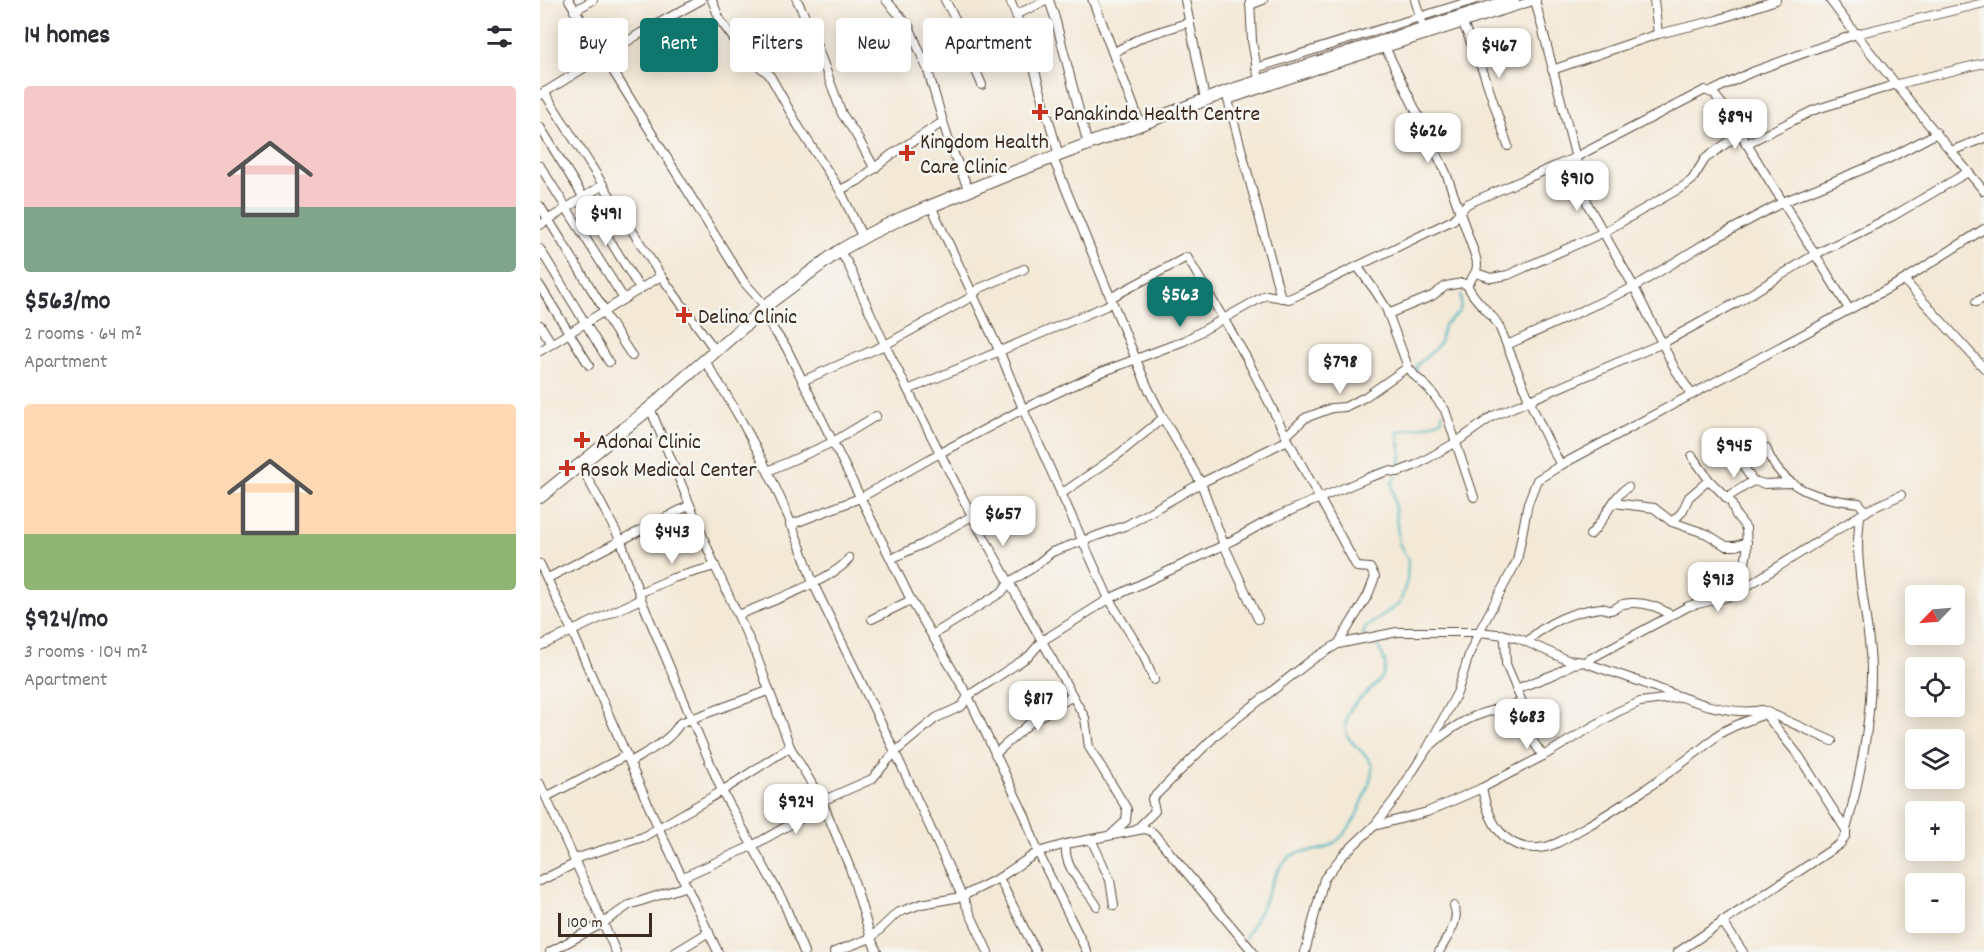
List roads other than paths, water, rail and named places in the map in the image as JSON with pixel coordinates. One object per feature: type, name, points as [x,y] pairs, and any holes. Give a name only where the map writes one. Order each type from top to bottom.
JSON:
[{"type":"main road","points":[[540,497],[650,408],[768,304],[839,251],[902,218],[1205,99],[1227,96],[1259,81],[1384,45],[1422,23],[1462,20],[1513,0]]},
{"type":"street","points":[[569,0],[579,18]]},
{"type":"street","points":[[574,11],[593,0]]},
{"type":"street","points":[[628,42],[702,0]]},
{"type":"street","points":[[712,0],[720,20],[747,57],[769,74],[800,129],[840,190],[863,238]]},
{"type":"street","points":[[797,0],[810,27],[843,114],[875,169]]},
{"type":"street","points":[[886,0],[909,26],[923,59]]},
{"type":"street","points":[[945,0],[955,18]]},
{"type":"street","points":[[1010,0],[1017,14],[1045,101],[1056,157],[1085,239],[1163,418],[1201,483],[1224,545],[1258,619]]},
{"type":"street","points":[[1017,14],[1048,0],[1089,145]]},
{"type":"street","points":[[1093,0],[1140,124]]},
{"type":"street","points":[[1185,0],[1205,99]]},
{"type":"street","points":[[1259,81],[1250,2],[1263,0]]},
{"type":"street","points":[[1415,0],[1422,23]]},
{"type":"street","points":[[1256,68],[1422,23],[1474,0]]},
{"type":"street","points":[[1281,298],[1227,96],[1316,70],[1462,20],[1535,0],[1588,205],[1634,287],[1675,369],[1692,395]]},
{"type":"street","points":[[1654,0],[1658,33]]},
{"type":"street","points":[[1552,70],[1658,33],[1717,20],[1776,0]]},
{"type":"street","points":[[1830,0],[1894,85],[1984,191]]},
{"type":"street","points":[[1710,92],[1752,72],[1856,34],[1984,3]]},
{"type":"street","points":[[1462,20],[1481,66],[1508,146]]},
{"type":"street","points":[[1113,53],[1142,37],[1190,22]]},
{"type":"street","points":[[1384,45],[1428,134],[1460,211],[1479,265],[1467,285]]},
{"type":"street","points":[[1746,144],[1814,110],[1894,85],[1984,63]]},
{"type":"street","points":[[577,72],[542,93],[661,276],[714,350]]},
{"type":"street","points":[[613,72],[744,282],[766,307],[765,318],[786,347],[911,600],[968,696],[1025,816],[1038,852],[1087,952]]},
{"type":"street","points":[[928,72],[969,191]]},
{"type":"street","points":[[977,72],[982,85]]},
{"type":"street","points":[[790,525],[860,498],[1023,409],[1099,373],[1184,341],[1266,295],[1289,299],[1300,294],[1452,220],[1467,204],[1574,158],[1705,90],[1714,94],[1722,104],[1849,309]]},
{"type":"street","points":[[840,190],[858,181],[891,155],[944,123]]},
{"type":"street","points":[[540,127],[640,289]]},
{"type":"street","points":[[1507,345],[1634,287],[1701,246],[1783,202],[1888,159],[1937,133]]},
{"type":"street","points":[[1476,273],[1491,278],[1508,275],[1602,233],[1679,190],[1692,180],[1705,159],[1739,134]]},
{"type":"street","points":[[1952,151],[1984,138]]},
{"type":"street","points":[[540,166],[624,299]]},
{"type":"street","points":[[683,877],[752,846],[812,812],[822,801],[872,779],[895,752],[936,718],[962,706],[968,696],[1029,656],[1042,641],[1109,599],[1224,545],[1273,518],[1379,474],[1388,471],[1398,472],[1416,465],[1455,443],[1493,417],[1663,343],[1736,303],[1814,255],[1893,216],[1968,172]]},
{"type":"street","points":[[540,225],[603,184]]},
{"type":"street","points":[[540,206],[632,356]]},
{"type":"street","points":[[932,206],[999,350],[1023,409],[1109,599],[1144,656],[1154,680]]},
{"type":"street","points":[[1305,952],[1324,879],[1343,855],[1374,826],[1395,800],[1427,749],[1457,693],[1479,632],[1520,555],[1528,503],[1537,480],[1904,280],[1984,229]]},
{"type":"street","points":[[540,249],[609,362]]},
{"type":"street","points":[[839,251],[847,262],[885,345],[972,516],[1062,675],[1071,697],[1085,718],[1089,747],[1127,809],[1125,821],[1111,835]]},
{"type":"street","points":[[908,390],[1106,306],[1111,302],[1112,297],[1187,257],[1246,357],[1357,567],[1370,568],[1375,577],[1368,595],[1338,644]]},
{"type":"street","points":[[1357,266],[1376,292],[1388,314],[1408,367],[1430,389],[1445,410],[1474,497]]},
{"type":"street","points":[[802,381],[885,345],[973,296],[978,289],[1024,269]]},
{"type":"street","points":[[540,351],[661,276]]},
{"type":"street","points":[[1904,280],[1984,368]]},
{"type":"street","points":[[1388,314],[1431,296],[1446,286],[1467,285]]},
{"type":"street","points":[[1467,285],[1473,298],[1492,314],[1544,435],[1561,465]]},
{"type":"street","points":[[540,286],[589,365]]},
{"type":"street","points":[[1976,302],[1984,298]]},
{"type":"street","points":[[540,325],[552,344]]},
{"type":"street","points":[[705,361],[735,409],[768,471],[813,583],[895,752],[987,952]]},
{"type":"street","points":[[932,635],[1002,592],[1008,583],[1031,569],[1052,552],[1126,525],[1287,438],[1305,418],[1332,408],[1346,407],[1385,385],[1408,367]]},
{"type":"street","points":[[650,408],[715,566],[738,615],[790,747],[822,801],[850,868],[877,952]]},
{"type":"street","points":[[768,471],[833,442],[876,416]]},
{"type":"street","points":[[1061,494],[1119,454],[1163,418]]},
{"type":"street","points":[[1678,952],[1840,844],[1846,835],[1868,726],[1871,671],[1858,544],[1863,514],[1859,503],[1832,500],[1790,483],[1765,484],[1753,481],[1741,463],[1729,437]]},
{"type":"street","points":[[1766,448],[1772,462],[1790,483]]},
{"type":"street","points":[[1692,456],[1709,480],[1731,502],[1736,515],[1744,525],[1747,542],[1741,590]]},
{"type":"street","points":[[580,464],[621,541],[640,596],[722,791],[784,903],[804,952]]},
{"type":"street","points":[[1672,522],[1682,512],[1689,497],[1709,480]]},
{"type":"street","points":[[1726,498],[1753,481]]},
{"type":"street","points":[[1590,535],[1600,525],[1619,493],[1628,487]]},
{"type":"street","points":[[1516,689],[1574,664],[1584,662],[1689,606],[1726,597],[1741,590],[1863,514],[1901,495]]},
{"type":"street","points":[[1614,503],[1654,508],[1672,522],[1707,534],[1726,546],[1731,547],[1747,542]]},
{"type":"street","points":[[548,578],[690,505]]},
{"type":"street","points":[[891,560],[972,516]]},
{"type":"street","points":[[738,615],[813,583],[840,568],[849,558]]},
{"type":"street","points":[[540,564],[658,827],[718,952]]},
{"type":"street","points":[[540,646],[673,578],[715,566]]},
{"type":"street","points":[[872,619],[911,600]]},
{"type":"street","points":[[1527,642],[1536,633],[1553,623],[1580,612],[1602,608],[1611,610],[1623,604],[1644,603],[1661,608],[1671,615]]},
{"type":"street","points":[[1136,830],[1155,811],[1152,799],[1218,733],[1313,659],[1338,644],[1397,632],[1502,634],[1527,642],[1567,660],[1584,662],[1682,697],[1726,709],[1763,712],[1832,741]]},
{"type":"street","points":[[1502,634],[1505,639],[1506,664],[1527,714],[1533,741],[1543,756]]},
{"type":"street","points":[[540,807],[548,800],[662,742],[677,729],[680,723],[768,691]]},
{"type":"street","points":[[994,754],[1030,723],[1071,697]]},
{"type":"street","points":[[1374,826],[1427,812],[1482,789],[1543,756],[1617,711],[1640,702],[1682,697]]},
{"type":"street","points":[[1427,749],[1463,720],[1494,709],[1522,703]]},
{"type":"street","points":[[1763,712],[1799,756],[1846,830]]},
{"type":"street","points":[[1482,789],[1487,814],[1505,839],[1526,848],[1546,847],[1595,822],[1724,732],[1763,712]]},
{"type":"street","points":[[540,881],[575,861],[643,837],[722,791],[790,747]]},
{"type":"street","points":[[540,784],[616,952]]},
{"type":"street","points":[[834,952],[871,938],[897,913],[921,904],[961,897],[999,878],[1038,852],[1136,830],[1151,831],[1253,952]]},
{"type":"street","points":[[1091,839],[1110,880],[1114,904]]},
{"type":"street","points":[[1066,844],[1065,857],[1097,906]]},
{"type":"street","points":[[999,878],[1036,952]]},
{"type":"street","points":[[550,952],[562,949],[629,906],[687,885]]},
{"type":"street","points":[[1439,952],[1455,922],[1457,912],[1454,906]]},
{"type":"street","points":[[1722,921],[1743,952]]},
{"type":"street","points":[[676,952],[709,932]]},
{"type":"waterway","points":[[1416,372],[1417,365],[1440,342],[1444,325],[1459,312],[1461,294]]},
{"type":"waterway","points":[[1399,470],[1401,454],[1398,432],[1437,422],[1442,419],[1442,413]]},
{"type":"waterway","points":[[1366,636],[1363,634],[1365,628],[1400,603],[1407,580],[1408,560],[1399,543],[1392,483],[1397,475]]},
{"type":"waterway","points":[[1245,938],[1281,865],[1297,853],[1318,850],[1333,844],[1350,827],[1358,812],[1370,780],[1372,766],[1369,759],[1349,738],[1346,723],[1354,705],[1381,679],[1384,672],[1385,664],[1382,654],[1371,640]]},
{"type":"waterway","points":[[1243,952],[1244,943]]},
{"type":"place","name":"Panakinda Health Centre","points":[[1040,112]]},
{"type":"place","name":"Kingdom Health Care Clinic","points":[[907,153]]},
{"type":"place","name":"Delina Clinic","points":[[684,315]]},
{"type":"place","name":"Adonai Clinic","points":[[582,440]]},
{"type":"place","name":"Rosok Medical Center","points":[[567,468]]}]
